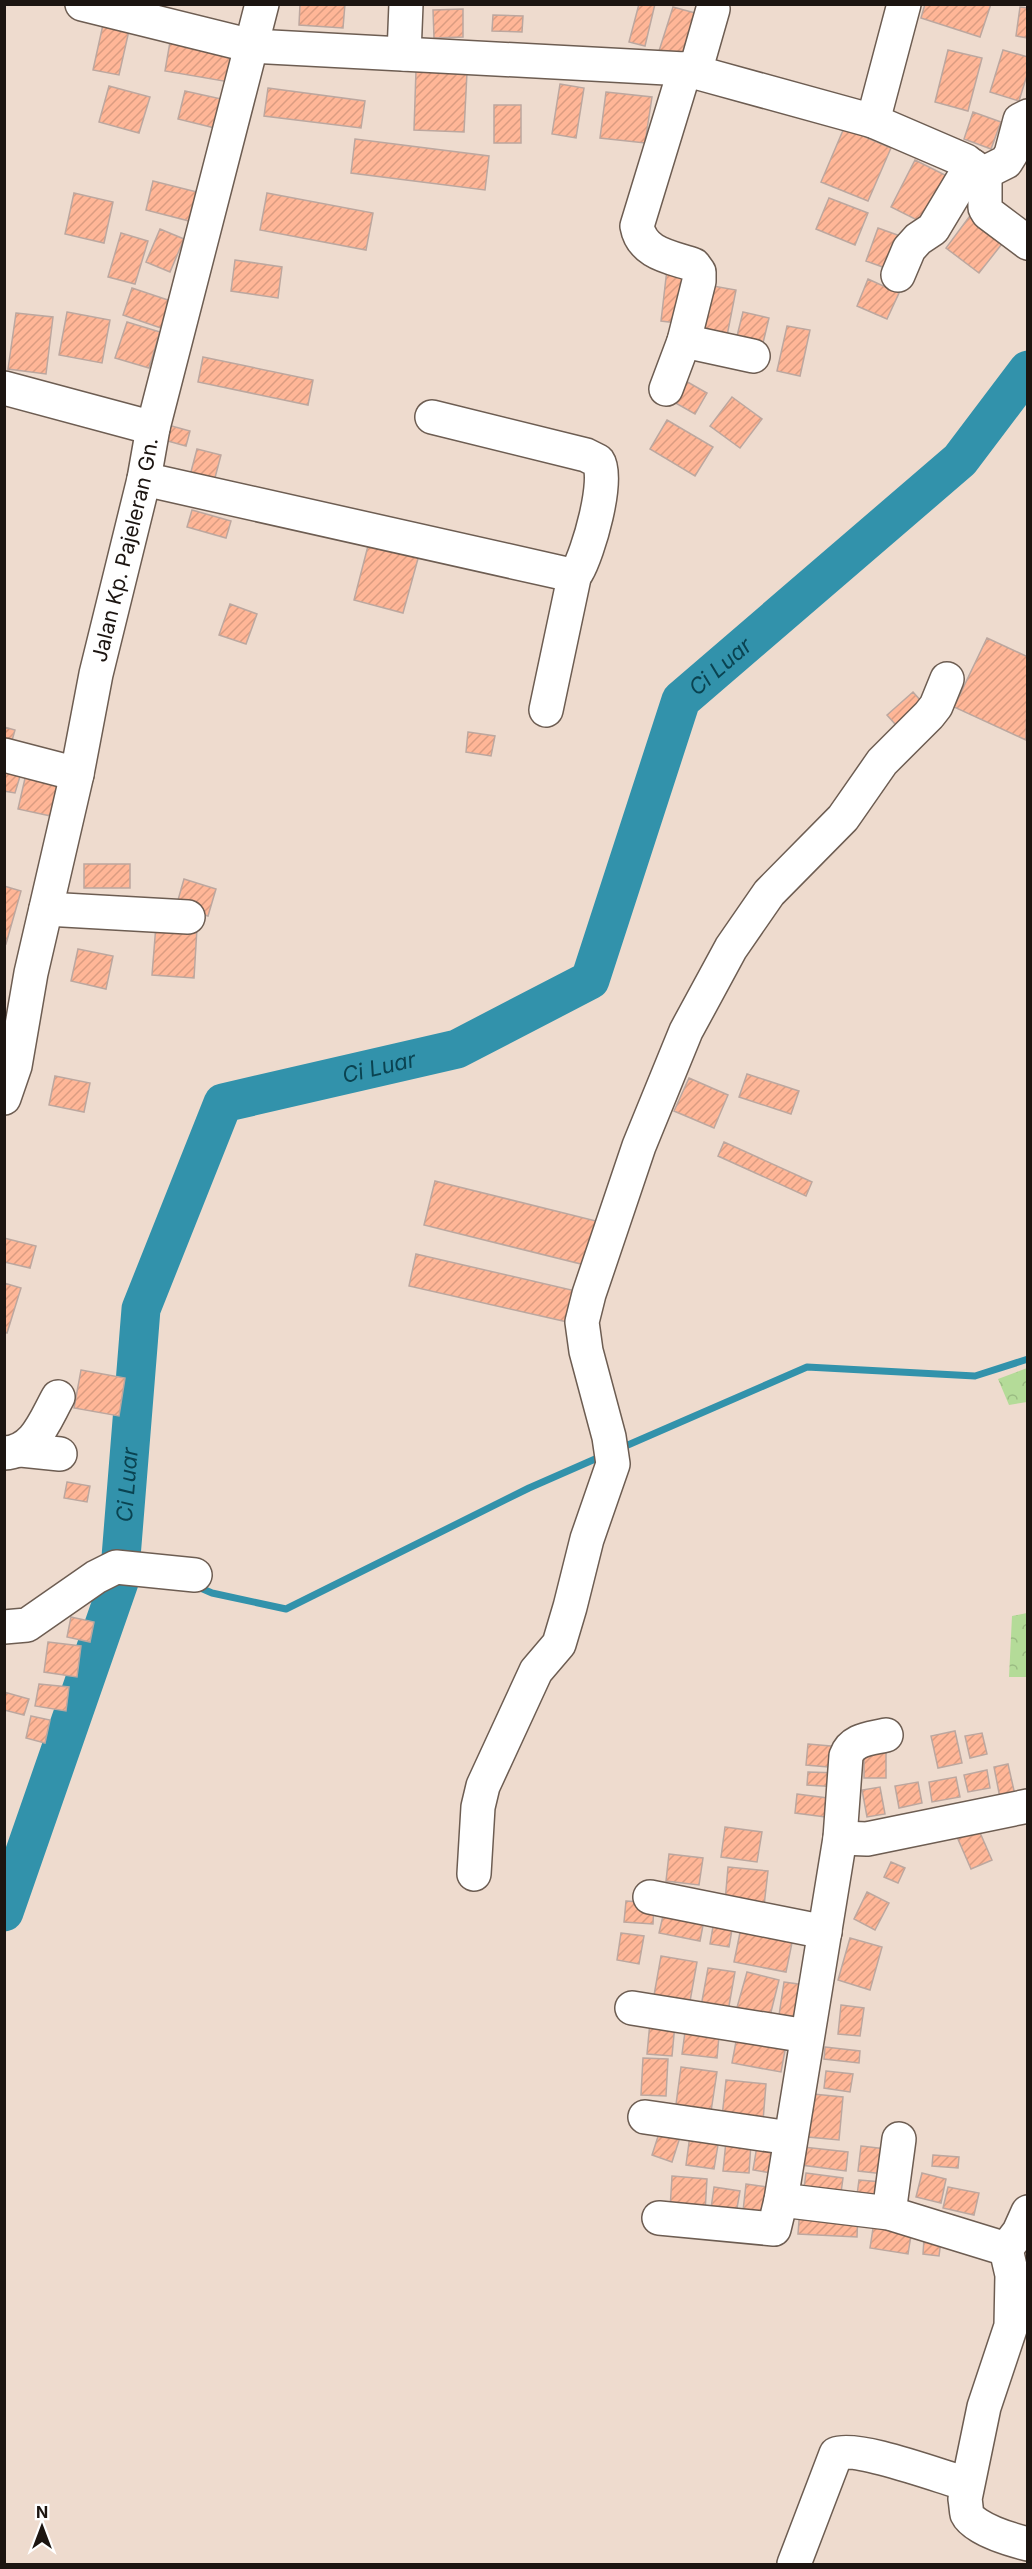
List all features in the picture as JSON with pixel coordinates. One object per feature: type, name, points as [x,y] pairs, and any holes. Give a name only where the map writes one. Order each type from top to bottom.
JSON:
[{"type":"street","points":[[82,4],[252,46],[690,70],[873,121],[966,160],[986,180],[985,208],[988,213],[1028,243]]},
{"type":"street","name":"Jalan Kp. Pajeleran Gn.","points":[[4,1098],[10,1065],[18,969],[46,909],[77,774],[96,674],[144,479],[153,428],[262,4]]},
{"type":"street","points":[[405,54],[406,4]]},
{"type":"street","points":[[873,121],[904,4]]},
{"type":"street","points":[[666,389],[684,341],[699,281],[697,268],[652,251],[644,243],[637,226],[713,9]]},
{"type":"street","points":[[897,275],[909,249],[937,224],[963,179],[977,170],[1006,162],[1011,154],[1020,120],[1028,116]]},
{"type":"street","points":[[684,341],[753,356]]},
{"type":"street","points":[[4,388],[153,428]]},
{"type":"street","points":[[432,417],[586,455],[598,461],[603,471],[602,493],[583,558],[575,573],[546,710]]},
{"type":"street","points":[[144,479],[567,574],[575,573]]},
{"type":"street","points":[[474,1874],[478,1807],[483,1786],[536,1671],[559,1644],[611,1450],[586,1351],[582,1322],[589,1294],[639,1146],[686,1031],[730,948],[769,893],[843,818],[882,762],[929,715],[936,706],[947,679]]},
{"type":"street","points":[[4,755],[77,774]]},
{"type":"street","points":[[46,909],[188,917]]},
{"type":"street","points":[[13,1452],[39,1433],[58,1397]]},
{"type":"street","points":[[13,1452],[60,1454]]},
{"type":"street","points":[[4,1627],[27,1625],[96,1576],[116,1567],[195,1575]]},
{"type":"street","points":[[659,2218],[770,2230],[775,2225],[840,1838],[846,1756],[849,1748],[856,1742],[886,1735]]},
{"type":"street","points":[[840,1838],[867,1839],[1028,1806]]},
{"type":"street","points":[[650,1898],[825,1932]]},
{"type":"street","points":[[632,2008],[807,2036]]},
{"type":"street","points":[[645,2117],[790,2138]]},
{"type":"street","points":[[889,2213],[899,2139]]},
{"type":"street","points":[[781,2200],[889,2213],[1006,2249]]},
{"type":"street","points":[[1006,2249],[1019,2232],[1028,2212]]},
{"type":"street","points":[[1006,2249],[1019,2328],[984,2407],[965,2499],[967,2514],[974,2523],[1012,2549]]},
{"type":"street","points":[[794,2565],[836,2454],[842,2451],[861,2453],[967,2484]]},
{"type":"green space","points":[[1027,1368],[1027,1402],[1009,1405],[998,1379]]},
{"type":"green space","points":[[1027,1613],[1027,1677],[1009,1677],[1012,1616]]},
{"type":"building","points":[[300,4],[345,4],[343,28],[299,25]]},
{"type":"building","points":[[639,4],[655,4],[645,46],[629,42]]},
{"type":"building","points":[[925,4],[991,4],[980,37],[921,18]]},
{"type":"building","points":[[673,7],[699,14],[685,59],[659,51]]},
{"type":"building","points":[[1020,7],[1028,8],[1028,38],[1016,36]]},
{"type":"building","points":[[463,9],[463,37],[434,38],[433,10]]},
{"type":"building","points":[[493,15],[523,16],[522,32],[492,31]]},
{"type":"building","points":[[104,20],[130,26],[119,75],[93,70]]},
{"type":"building","points":[[171,36],[240,48],[235,83],[165,71]]},
{"type":"building","points":[[948,50],[982,58],[968,111],[935,102]]},
{"type":"building","points":[[1003,50],[1028,57],[1028,72],[1019,101],[990,92]]},
{"type":"building","points":[[416,70],[467,72],[464,132],[414,130]]},
{"type":"building","points":[[560,84],[584,88],[576,138],[552,134]]},
{"type":"building","points":[[109,86],[150,97],[139,133],[99,122]]},
{"type":"building","points":[[268,88],[365,101],[361,128],[264,116]]},
{"type":"building","points":[[185,91],[226,100],[219,129],[178,119]]},
{"type":"building","points":[[606,92],[652,97],[645,143],[600,138]]},
{"type":"building","points":[[494,105],[521,105],[521,143],[494,143]]},
{"type":"building","points":[[973,112],[1001,122],[991,149],[964,139]]},
{"type":"building","points":[[844,128],[891,148],[868,201],[821,182]]},
{"type":"building","points":[[355,139],[489,156],[485,190],[351,173]]},
{"type":"building","points":[[915,160],[951,178],[927,225],[891,207]]},
{"type":"building","points":[[153,181],[201,193],[193,222],[146,210]]},
{"type":"building","points":[[74,193],[113,202],[104,243],[65,234]]},
{"type":"building","points":[[267,193],[373,213],[366,250],[260,230]]},
{"type":"building","points":[[829,198],[868,213],[855,245],[816,229]]},
{"type":"building","points":[[975,209],[1009,235],[979,273],[946,248]]},
{"type":"building","points":[[878,228],[903,237],[891,270],[866,261]]},
{"type":"building","points":[[160,229],[184,239],[170,272],[146,262]]},
{"type":"building","points":[[121,233],[148,241],[135,284],[108,277]]},
{"type":"building","points":[[235,260],[282,267],[278,298],[231,291]]},
{"type":"building","points":[[667,269],[691,272],[685,324],[661,321]]},
{"type":"building","points":[[868,279],[899,293],[887,319],[857,306]]},
{"type":"building","points":[[713,286],[736,290],[726,341],[703,337]]},
{"type":"building","points":[[132,288],[171,301],[161,328],[123,315]]},
{"type":"building","points":[[67,312],[110,320],[102,363],[59,355]]},
{"type":"building","points":[[743,312],[769,318],[763,343],[737,336]]},
{"type":"building","points":[[16,313],[53,317],[46,374],[8,369]]},
{"type":"building","points":[[127,322],[160,332],[149,368],[115,358]]},
{"type":"building","points":[[787,326],[810,330],[800,376],[777,371]]},
{"type":"building","points":[[203,357],[313,380],[308,405],[198,382]]},
{"type":"building","points":[[684,380],[707,393],[695,414],[672,401]]},
{"type":"building","points":[[732,397],[762,419],[740,448],[710,426]]},
{"type":"building","points":[[667,420],[713,447],[695,476],[650,449]]},
{"type":"building","points":[[168,425],[190,431],[186,446],[164,440]]},
{"type":"building","points":[[197,449],[221,455],[212,489],[188,483]]},
{"type":"building","points":[[192,510],[231,521],[226,538],[187,527]]},
{"type":"building","points":[[369,542],[419,555],[403,613],[354,600]]},
{"type":"building","points":[[230,604],[257,614],[246,644],[219,635]]},
{"type":"building","points":[[987,638],[1028,657],[1026,740],[954,707]]},
{"type":"building","points":[[913,692],[929,710],[903,733],[887,715]]},
{"type":"building","points":[[4,727],[15,730],[9,751],[4,750]]},
{"type":"building","points":[[468,732],[495,736],[491,756],[466,752]]},
{"type":"building","points":[[4,768],[21,773],[15,793],[4,791]]},
{"type":"building","points":[[26,774],[68,784],[60,818],[18,809]]},
{"type":"building","points":[[84,864],[130,864],[130,888],[84,888]]},
{"type":"building","points":[[184,879],[216,889],[208,916],[176,907]]},
{"type":"building","points":[[4,886],[21,891],[6,944],[4,943]]},
{"type":"building","points":[[156,925],[197,928],[194,978],[152,975]]},
{"type":"building","points":[[78,949],[113,956],[106,989],[71,981]]},
{"type":"building","points":[[747,1074],[799,1091],[791,1114],[739,1097]]},
{"type":"building","points":[[55,1076],[90,1083],[84,1112],[49,1105]]},
{"type":"building","points":[[689,1078],[728,1095],[714,1128],[674,1111]]},
{"type":"building","points":[[724,1142],[812,1182],[806,1196],[718,1156]]},
{"type":"building","points":[[435,1181],[600,1222],[589,1266],[424,1225]]},
{"type":"building","points":[[4,1238],[36,1246],[30,1268],[4,1262]]},
{"type":"building","points":[[416,1254],[580,1292],[572,1323],[409,1286]]},
{"type":"building","points":[[4,1283],[21,1288],[7,1333],[4,1332]]},
{"type":"building","points":[[81,1370],[125,1378],[119,1416],[74,1408]]},
{"type":"building","points":[[67,1482],[90,1486],[87,1502],[64,1498]]},
{"type":"building","points":[[71,1617],[94,1622],[90,1642],[67,1637]]},
{"type":"building","points":[[48,1642],[81,1646],[77,1677],[44,1672]]},
{"type":"building","points":[[39,1684],[69,1687],[66,1711],[35,1706]]},
{"type":"building","points":[[4,1692],[29,1699],[24,1715],[4,1710]]},
{"type":"building","points":[[31,1716],[50,1720],[45,1743],[26,1738]]},
{"type":"building","points":[[955,1731],[962,1763],[938,1768],[931,1736]]},
{"type":"building","points":[[982,1733],[987,1754],[970,1758],[965,1736]]},
{"type":"building","points":[[808,1744],[842,1747],[840,1768],[806,1765]]},
{"type":"building","points":[[864,1751],[886,1751],[886,1778],[864,1778]]},
{"type":"building","points":[[1008,1764],[1015,1795],[1000,1798],[994,1767]]},
{"type":"building","points":[[987,1770],[990,1788],[968,1792],[964,1775]]},
{"type":"building","points":[[808,1772],[839,1773],[838,1787],[807,1785]]},
{"type":"building","points":[[956,1777],[960,1797],[932,1802],[929,1782]]},
{"type":"building","points":[[918,1782],[922,1803],[899,1808],[895,1786]]},
{"type":"building","points":[[880,1787],[885,1814],[867,1817],[862,1790]]},
{"type":"building","points":[[797,1794],[835,1799],[833,1818],[795,1813]]},
{"type":"building","points":[[725,1827],[762,1832],[757,1862],[721,1857]]},
{"type":"building","points":[[978,1828],[992,1860],[971,1869],[957,1837]]},
{"type":"building","points":[[669,1854],[703,1858],[699,1885],[666,1881]]},
{"type":"building","points":[[891,1862],[905,1868],[898,1883],[884,1877]]},
{"type":"building","points":[[728,1867],[768,1871],[764,1906],[725,1902]]},
{"type":"building","points":[[867,1892],[889,1903],[875,1930],[854,1919]]},
{"type":"building","points":[[626,1901],[654,1903],[653,1924],[624,1922]]},
{"type":"building","points":[[665,1907],[705,1915],[700,1941],[659,1933]]},
{"type":"building","points":[[715,1915],[734,1918],[729,1947],[710,1944]]},
{"type":"building","points":[[742,1923],[794,1933],[786,1972],[734,1962]]},
{"type":"building","points":[[621,1933],[644,1936],[639,1964],[617,1960]]},
{"type":"building","points":[[850,1938],[882,1947],[870,1990],[838,1980]]},
{"type":"building","points":[[661,1956],[697,1962],[689,2007],[653,2001]]},
{"type":"building","points":[[708,1968],[735,1972],[727,2017],[700,2012]]},
{"type":"building","points":[[747,1972],[779,1980],[769,2020],[736,2011]]},
{"type":"building","points":[[784,1982],[805,1985],[798,2026],[778,2022]]},
{"type":"building","points":[[841,2005],[864,2008],[860,2036],[838,2034]]},
{"type":"building","points":[[650,2022],[675,2024],[672,2056],[647,2054]]},
{"type":"building","points":[[685,2032],[719,2036],[717,2058],[682,2054]]},
{"type":"building","points":[[737,2036],[786,2045],[781,2072],[732,2063]]},
{"type":"building","points":[[825,2047],[860,2051],[859,2063],[824,2059]]},
{"type":"building","points":[[643,2058],[668,2059],[666,2096],[641,2095]]},
{"type":"building","points":[[681,2067],[717,2072],[710,2118],[675,2112]]},
{"type":"building","points":[[826,2071],[853,2074],[850,2092],[824,2088]]},
{"type":"building","points":[[726,2080],[766,2084],[763,2121],[722,2117]]},
{"type":"building","points":[[813,2094],[843,2097],[839,2140],[808,2137]]},
{"type":"building","points":[[662,2124],[682,2131],[672,2162],[652,2155]]},
{"type":"building","points":[[690,2135],[719,2139],[714,2169],[686,2165]]},
{"type":"building","points":[[726,2141],[751,2143],[749,2173],[723,2171]]},
{"type":"building","points":[[757,2146],[782,2149],[778,2174],[753,2170]]},
{"type":"building","points":[[861,2146],[886,2149],[884,2174],[858,2171]]},
{"type":"building","points":[[803,2147],[848,2152],[846,2171],[801,2165]]},
{"type":"building","points":[[933,2155],[959,2157],[958,2168],[932,2166]]},
{"type":"building","points":[[806,2173],[843,2178],[840,2200],[803,2196]]},
{"type":"building","points":[[922,2173],[946,2179],[941,2203],[916,2197]]},
{"type":"building","points":[[672,2176],[707,2179],[705,2212],[670,2210]]},
{"type":"building","points":[[859,2180],[882,2182],[880,2198],[857,2195]]},
{"type":"building","points":[[746,2184],[775,2188],[771,2223],[742,2220]]},
{"type":"building","points":[[714,2187],[740,2191],[735,2220],[710,2216]]},
{"type":"building","points":[[948,2187],[979,2193],[974,2215],[943,2208]]},
{"type":"building","points":[[800,2208],[858,2211],[857,2237],[798,2234]]},
{"type":"building","points":[[874,2222],[912,2229],[908,2254],[870,2248]]},
{"type":"building","points":[[924,2239],[941,2241],[939,2256],[923,2254]]},
{"type":"waterway","name":"Ci Luar","points":[[4,1912],[119,1582],[141,1309],[223,1103],[457,1049],[590,980],[681,700],[960,460],[1028,370]]},
{"type":"waterway","points":[[621,1448],[807,1367],[975,1376],[1028,1359]]},
{"type":"waterway","points":[[196,1586],[212,1593],[286,1609],[529,1488],[602,1456]]}]
